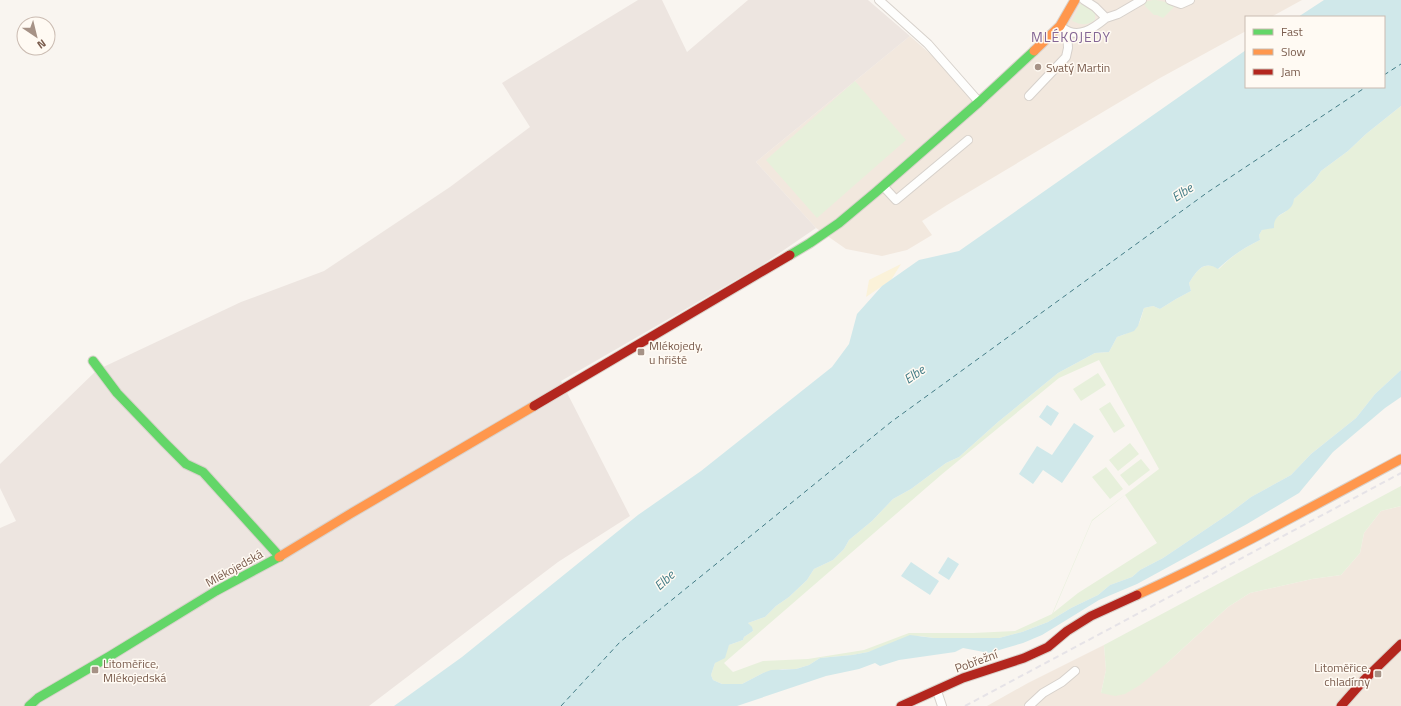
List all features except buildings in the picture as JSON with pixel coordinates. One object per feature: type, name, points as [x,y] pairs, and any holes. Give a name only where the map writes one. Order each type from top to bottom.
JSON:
[{"type":"street","points":[[879,0],[928,44],[979,102]]},
{"type":"street","name":"Mlékojedská","points":[[29,706],[38,698],[216,591],[280,557],[810,243],[839,223],[883,186],[1063,28],[1075,0]]},
{"type":"street","points":[[1029,96],[1066,57],[1068,48],[1063,28],[1082,33],[1095,27],[1106,18],[1118,14],[1142,0]]},
{"type":"street","points":[[1170,0],[1181,4],[1190,0]]},
{"type":"street","points":[[1089,1],[1106,18]]},
{"type":"street","points":[[883,186],[896,200],[968,140]]},
{"type":"street","points":[[93,361],[127,404],[186,464],[203,472],[280,557]]},
{"type":"street","name":"Pobřežní","points":[[901,706],[963,678],[1024,658],[1048,647],[1067,631],[1091,616],[1198,567],[1401,459]]},
{"type":"street","points":[[1341,706],[1364,680],[1401,644]]},
{"type":"street","points":[[1029,706],[1043,693],[1062,682],[1075,671]]},
{"type":"street","points":[[937,691],[942,706]]},
{"type":"shaded area","points":[[638,0],[662,0],[687,52],[748,0],[868,0],[910,36],[756,162],[816,228],[762,265],[561,381],[630,516],[558,562],[369,706],[0,706],[0,528],[16,521],[0,488],[0,464],[97,370],[241,302],[324,271],[450,187],[530,127],[502,83]]},
{"type":"shaded area","points":[[1075,0],[1302,0],[1273,16],[1245,16],[1245,32],[1160,78],[922,221],[932,235],[907,250],[882,256],[846,249],[816,228],[756,162],[910,36],[978,96],[1060,26]]},
{"type":"shaded area","points":[[1401,506],[1401,706],[987,706],[1028,683],[1104,645],[1106,670],[1101,693],[1167,663],[1228,607],[1250,593],[1312,579],[1341,575],[1360,553],[1364,533],[1381,511]]},
{"type":"green space","points":[[1159,0],[1174,7],[1163,18],[1154,15],[1145,6],[1144,2]]},
{"type":"green space","points":[[1081,3],[1095,12],[1095,20],[1084,24],[1072,21]]},
{"type":"green space","points":[[855,81],[906,140],[817,218],[766,160]]},
{"type":"green space","points":[[1401,106],[1401,370],[1375,394],[1356,418],[1311,454],[1291,475],[1251,497],[1230,513],[1163,558],[1140,570],[1132,577],[1110,585],[1098,595],[1071,608],[1048,622],[1022,632],[999,638],[934,638],[920,636],[868,652],[820,658],[809,665],[796,669],[783,669],[763,673],[742,684],[722,684],[713,680],[711,675],[715,663],[729,645],[743,640],[744,637],[753,631],[748,623],[765,617],[807,580],[814,569],[833,560],[844,549],[849,540],[872,521],[893,499],[911,489],[946,463],[959,457],[998,422],[1058,373],[1095,353],[1109,352],[1117,337],[1129,333],[1136,328],[1144,308],[1153,306],[1160,309],[1191,291],[1189,283],[1197,271],[1201,268],[1209,265],[1219,269],[1228,260],[1260,240],[1259,235],[1262,230],[1285,212],[1294,199],[1315,180],[1321,171],[1348,151],[1366,134]],"holes":[[[1099,360],[1159,469],[1092,520],[1052,614],[1015,631],[973,633],[909,633],[864,650],[808,659],[763,661],[733,672],[724,663],[941,475],[1059,378]],[[1125,495],[1157,543],[1078,593],[1053,613],[1092,521]]]},
{"type":"green space","points":[[1098,373],[1106,385],[1081,401],[1073,389]]},
{"type":"green space","points":[[1110,402],[1125,426],[1114,433],[1099,409]]},
{"type":"green space","points":[[1130,443],[1139,454],[1118,471],[1109,460]]},
{"type":"green space","points":[[1141,459],[1150,470],[1129,486],[1120,475]]},
{"type":"green space","points":[[1106,467],[1123,489],[1110,499],[1092,477]]},
{"type":"green space","points":[[1401,486],[1401,506],[1381,511],[1364,533],[1360,553],[1341,575],[1312,579],[1250,593],[1228,607],[1167,663],[1140,685],[1125,694],[1115,696],[1101,693],[1106,670],[1104,645]]},
{"type":"sand","points":[[901,264],[891,280],[866,297],[869,280]]},
{"type":"water","name":"Elbe","points":[[1324,0],[1401,0],[1401,106],[1366,134],[1348,151],[1321,171],[1315,180],[1294,199],[1290,208],[1276,218],[1274,228],[1262,230],[1259,235],[1260,240],[1238,253],[1218,269],[1208,265],[1200,268],[1189,283],[1191,291],[1160,309],[1153,306],[1144,308],[1138,326],[1134,331],[1117,337],[1109,352],[1095,353],[1058,373],[998,422],[959,457],[946,463],[911,489],[893,499],[872,521],[849,540],[844,549],[833,560],[814,569],[807,580],[765,617],[748,623],[752,627],[753,631],[744,637],[743,640],[729,645],[725,658],[715,663],[711,675],[713,680],[722,684],[742,684],[771,670],[796,669],[809,665],[820,658],[868,652],[910,635],[934,638],[999,638],[1022,632],[1048,622],[1071,608],[1098,595],[1110,585],[1132,577],[1140,570],[1163,558],[1230,513],[1251,497],[1291,475],[1311,454],[1356,418],[1375,394],[1401,370],[1401,397],[1385,408],[1333,452],[1299,493],[1247,524],[1137,584],[1099,600],[1042,635],[1023,643],[989,653],[963,648],[955,652],[899,660],[880,666],[875,663],[859,669],[826,676],[737,706],[394,706],[462,657],[638,515],[701,471],[832,367],[849,344],[857,314],[882,286],[919,260],[959,251],[1245,51],[1245,88],[1385,88],[1385,16],[1300,16]]},
{"type":"water","points":[[1047,405],[1059,413],[1051,426],[1039,417]]},
{"type":"water","points":[[1074,423],[1094,436],[1062,483],[1043,470],[1033,484],[1019,474],[1037,446],[1052,455]]},
{"type":"water","points":[[948,557],[959,564],[949,580],[938,573]]},
{"type":"water","points":[[911,562],[939,581],[930,595],[901,576]]},
{"type":"ferry route","points":[[1385,74],[1401,64]]},
{"type":"ferry route","points":[[561,706],[620,642],[891,422],[1208,192],[1364,88]]},
{"type":"railway","points":[[965,706],[1401,473]]},
{"type":"traffic: fast","points":[[790,255],[839,223],[979,102],[1034,51]]},
{"type":"traffic: fast","points":[[93,361],[117,393],[186,464],[203,472],[280,557]]},
{"type":"traffic: fast","points":[[29,706],[38,698],[216,591],[279,557]]},
{"type":"traffic: slow","points":[[1034,51],[1060,26],[1075,0]]},
{"type":"traffic: slow","points":[[279,557],[534,406]]},
{"type":"traffic: slow","points":[[1137,595],[1237,546],[1401,459]]},
{"type":"traffic: jam","points":[[534,406],[790,255]]},
{"type":"traffic: jam","points":[[901,706],[963,678],[1024,658],[1048,647],[1067,631],[1091,616],[1137,595]]},
{"type":"traffic: jam","points":[[1341,706],[1364,680],[1401,644]]},
{"type":"place","name":"Svatý Martin","points":[[1038,67]]},
{"type":"place","name":"Mlékojedy, u hřiště","points":[[641,352]]},
{"type":"place","name":"Litoměřice, Mlékojedská","points":[[95,670]]},
{"type":"place","name":"Litoměřice, chladírny","points":[[1378,674]]},
{"type":"district","name":"MLÉKOJEDY","points":[[1071,36]]}]
